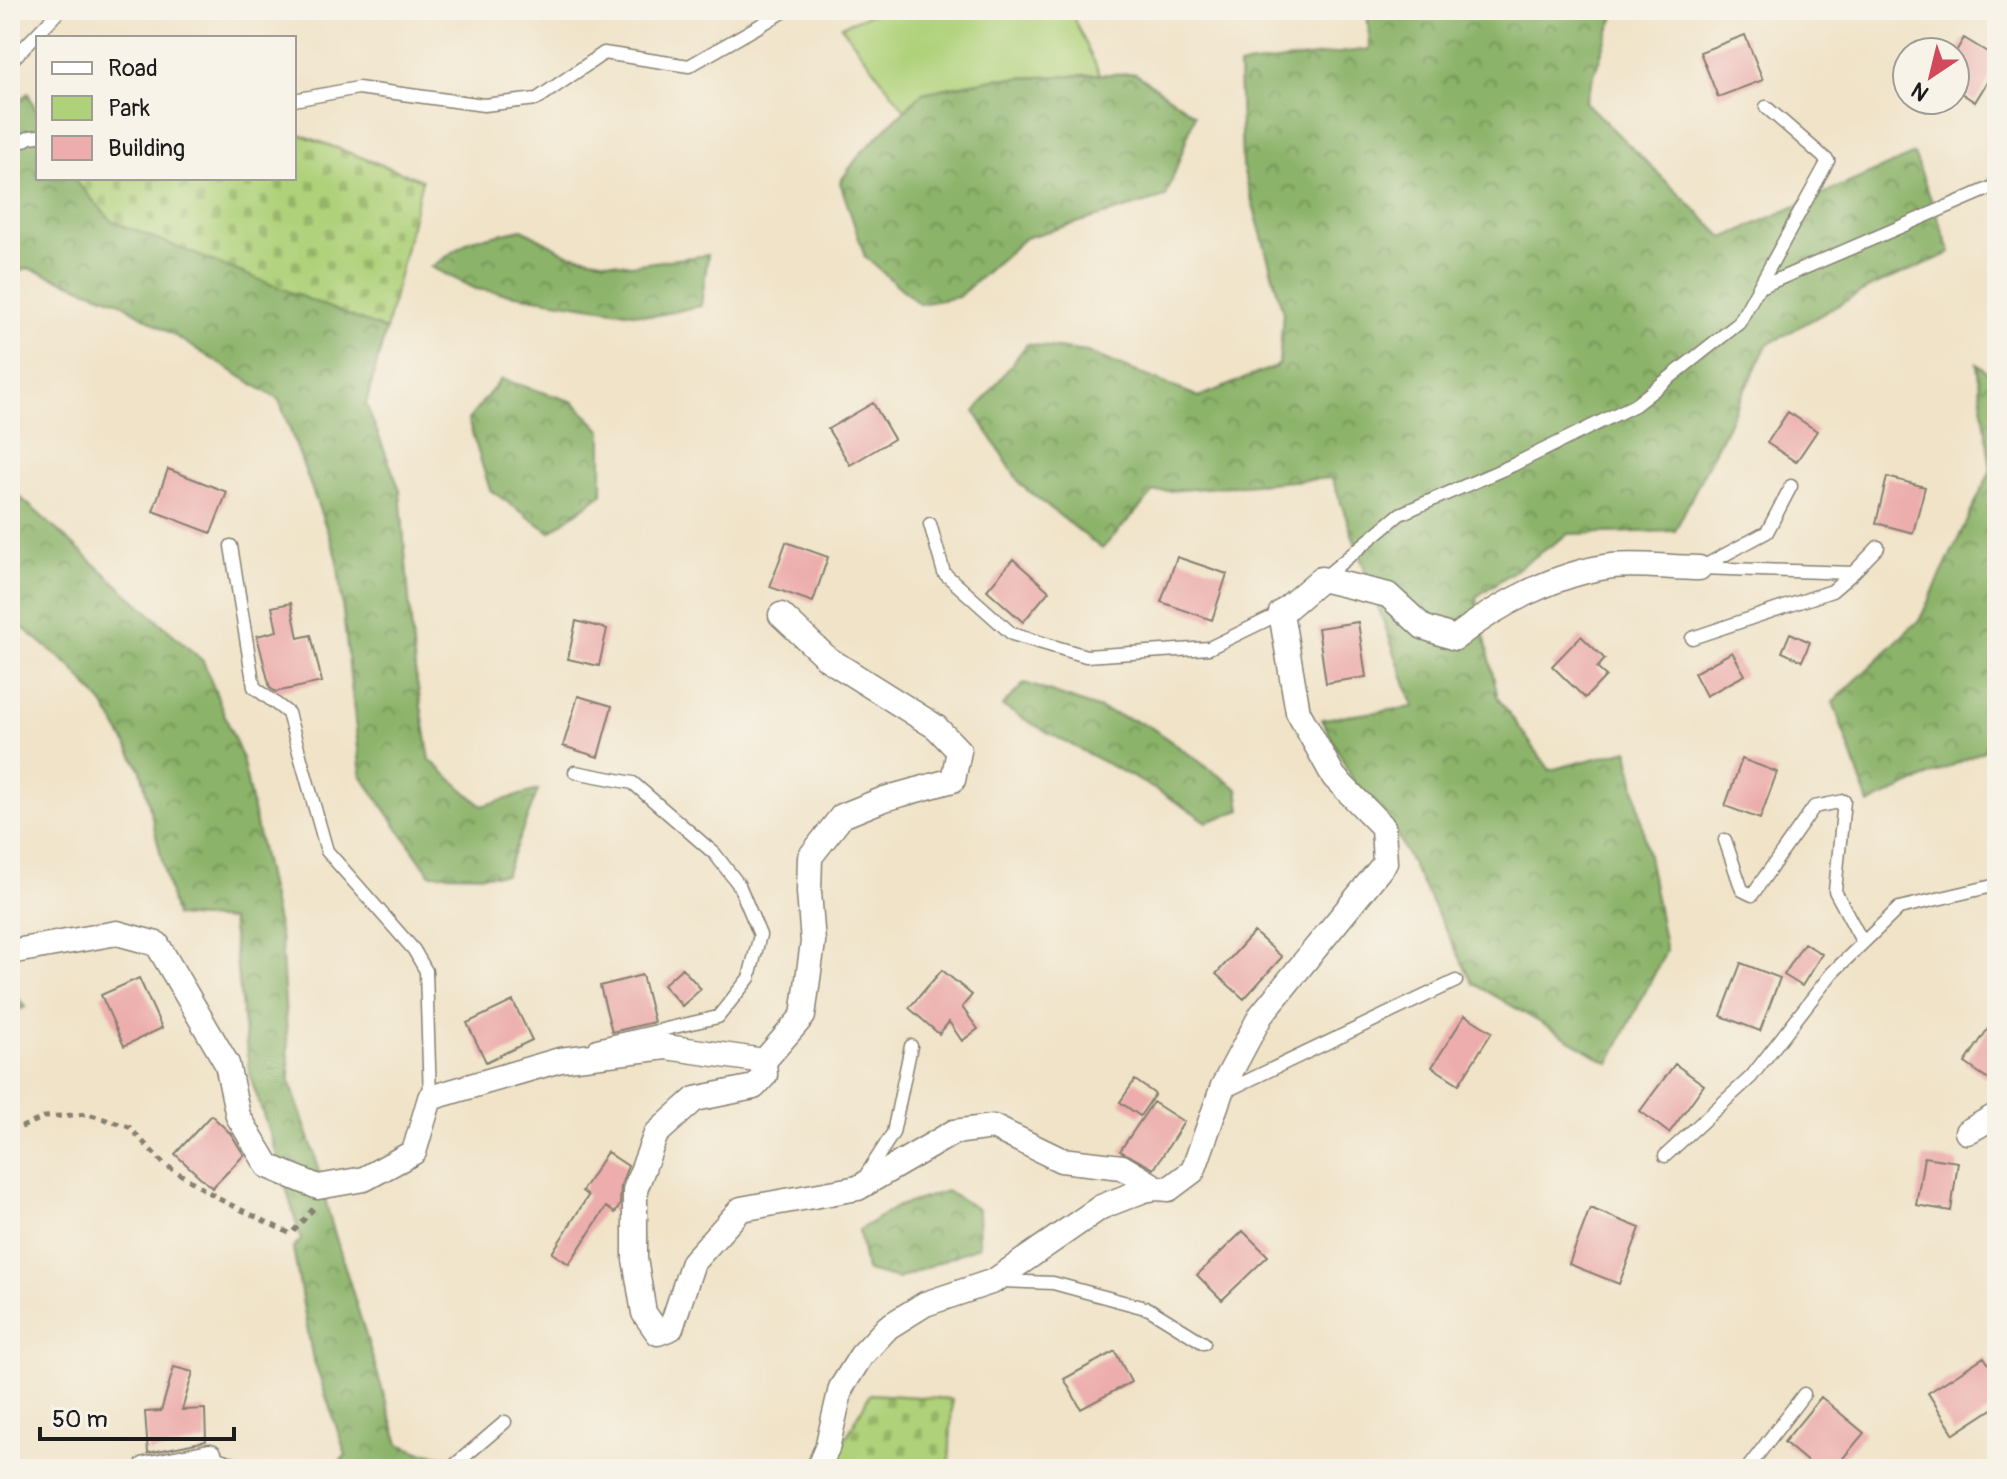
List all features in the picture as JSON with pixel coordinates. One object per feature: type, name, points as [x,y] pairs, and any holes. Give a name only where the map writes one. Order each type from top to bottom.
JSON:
[{"type":"street","points":[[818,1469],[827,1448],[841,1388],[861,1356],[888,1327],[925,1304],[994,1281],[1101,1207],[1144,1190],[1169,1189],[1193,1171],[1221,1093],[1261,1015],[1385,863],[1383,827],[1334,777],[1298,712],[1281,613],[1321,579],[1388,595],[1423,627],[1455,638],[1482,616],[1547,583],[1613,566],[1699,568]]},
{"type":"street","points":[[781,615],[828,659],[936,727],[959,751],[953,780],[884,799],[842,816],[810,857],[813,942],[803,1016],[764,1061],[765,1075],[754,1087],[695,1099],[656,1134],[635,1190],[635,1259],[644,1313],[658,1333],[671,1328],[693,1262],[741,1209],[858,1188],[954,1132],[993,1127],[1061,1160],[1122,1167],[1157,1188]]},
{"type":"street","points":[[10,952],[117,933],[157,944],[227,1064],[238,1116],[268,1166],[318,1187],[364,1179],[414,1152],[430,1098],[560,1060],[666,1047],[764,1061]]},
{"type":"street","points":[[1967,1132],[1997,1115]]},
{"type":"street","points":[[146,1469],[210,1456]]},
{"type":"lane","points":[[10,62],[60,10]]},
{"type":"lane","points":[[296,100],[358,88],[484,105],[537,99],[604,53],[689,66],[787,10]]},
{"type":"lane","points":[[1321,579],[1400,514],[1513,465],[1635,405],[1739,323],[1828,161],[1766,107]]},
{"type":"lane","points":[[10,148],[36,136]]},
{"type":"lane","points":[[1758,288],[1993,187],[1997,177]]},
{"type":"lane","points":[[1699,568],[1767,532],[1791,486]]},
{"type":"lane","points":[[930,524],[944,573],[1012,634],[1086,656],[1209,648],[1281,613]]},
{"type":"lane","points":[[231,546],[254,687],[288,713],[327,851],[414,950],[426,971],[430,1098]]},
{"type":"lane","points":[[1692,638],[1832,591],[1878,547]]},
{"type":"lane","points":[[1699,568],[1853,573]]},
{"type":"lane","points":[[560,1060],[583,1048],[718,1017],[749,978],[760,935],[739,885],[715,854],[633,783],[575,772]]},
{"type":"lane","points":[[1725,840],[1742,890],[1752,895],[1814,807],[1844,801],[1835,891],[1863,943]]},
{"type":"lane","points":[[1665,1156],[1751,1077],[1832,973],[1899,908],[1997,885]]},
{"type":"lane","points":[[1221,1093],[1456,981]]},
{"type":"lane","points":[[858,1188],[893,1133],[911,1046]]},
{"type":"lane","points":[[994,1281],[1053,1283],[1149,1309],[1204,1343]]},
{"type":"lane","points":[[1747,1469],[1804,1394]]},
{"type":"lane","points":[[450,1469],[505,1422]]},
{"type":"lane","points":[[210,1456],[251,1469]]},
{"type":"path","points":[[10,1132],[45,1117],[88,1114],[129,1127],[164,1164],[221,1200],[291,1234],[334,1184]]},
{"type":"green space","points":[[881,10],[1070,10],[1100,74],[993,79],[922,93],[905,110],[841,26]]},
{"type":"green space","points":[[1367,10],[1616,10],[1585,102],[1724,238],[1914,154],[1951,253],[1871,287],[1767,345],[1675,531],[1568,534],[1476,597],[1498,698],[1550,770],[1628,750],[1666,951],[1609,1063],[1473,983],[1386,814],[1353,781],[1322,719],[1414,707],[1332,478],[1154,492],[1102,549],[1021,485],[975,412],[1027,344],[1087,352],[1199,397],[1279,365],[1283,312],[1242,165],[1239,66],[1370,49]]},
{"type":"green space","points":[[1135,73],[1195,115],[1166,197],[1025,238],[958,297],[919,304],[865,257],[840,182],[860,154],[922,93],[993,79]]},
{"type":"green space","points":[[28,93],[36,110],[36,180],[75,180],[112,221],[386,330],[366,404],[400,490],[415,670],[430,760],[482,806],[538,790],[505,875],[430,874],[361,775],[337,557],[279,400],[118,301],[28,268],[10,275],[10,109]]},
{"type":"green space","points":[[296,133],[422,180],[386,330],[112,221],[75,180],[296,180]]},
{"type":"green space","points":[[522,229],[568,254],[631,265],[708,255],[701,306],[653,316],[476,289],[431,267],[471,240]]},
{"type":"green space","points":[[1977,364],[1997,379],[1997,736],[1988,749],[1869,804],[1833,702],[1920,619],[1991,470]]},
{"type":"green space","points":[[501,379],[574,402],[602,431],[602,494],[550,532],[490,490],[468,420]]},
{"type":"green space","points":[[10,488],[203,661],[242,758],[281,941],[290,1082],[315,1155],[329,1215],[399,1444],[419,1452],[476,1461],[477,1469],[333,1469],[346,1455],[312,1355],[293,1248],[301,1240],[250,1076],[231,920],[175,916],[141,770],[104,705],[70,666],[17,623],[10,623]]},
{"type":"green space","points":[[1025,683],[1149,726],[1238,789],[1241,810],[1207,822],[1002,706]]},
{"type":"green space","points":[[10,986],[25,1007],[10,1014]]},
{"type":"green space","points":[[946,1191],[978,1209],[979,1246],[898,1279],[866,1271],[859,1230],[896,1207]]},
{"type":"green space","points":[[870,1394],[952,1399],[949,1469],[829,1469]]},
{"type":"building","points":[[1745,35],[1763,80],[1718,97],[1700,52]]},
{"type":"building","points":[[1971,42],[1997,58],[1997,66],[1975,102],[1971,99]]},
{"type":"building","points":[[873,403],[894,439],[850,465],[828,429]]},
{"type":"building","points":[[1788,412],[1817,431],[1796,462],[1767,443]]},
{"type":"building","points":[[168,469],[227,492],[211,533],[153,511]]},
{"type":"building","points":[[1887,477],[1925,487],[1913,533],[1876,523]]},
{"type":"building","points":[[786,542],[828,557],[813,602],[770,587]]},
{"type":"building","points":[[1177,557],[1227,574],[1212,620],[1161,602]]},
{"type":"building","points":[[1013,559],[1049,591],[1023,622],[987,590]]},
{"type":"building","points":[[291,603],[298,638],[311,635],[322,682],[276,692],[270,688],[257,636],[277,631],[272,607]]},
{"type":"building","points":[[576,621],[607,629],[599,666],[568,659]]},
{"type":"building","points":[[1358,622],[1366,677],[1326,683],[1318,628]]},
{"type":"building","points":[[1790,633],[1810,642],[1802,661],[1782,652]]},
{"type":"building","points":[[1581,636],[1605,659],[1597,668],[1606,676],[1585,698],[1552,666]]},
{"type":"building","points":[[1732,652],[1745,675],[1706,696],[1694,673]]},
{"type":"building","points":[[578,696],[612,706],[598,757],[563,746]]},
{"type":"building","points":[[1742,759],[1777,772],[1760,819],[1725,806]]},
{"type":"building","points":[[1254,932],[1282,957],[1244,999],[1216,974]]},
{"type":"building","points":[[1804,943],[1822,954],[1802,986],[1784,975]]},
{"type":"building","points":[[1741,963],[1780,978],[1760,1031],[1721,1016]]},
{"type":"building","points":[[682,968],[701,989],[682,1006],[663,985]]},
{"type":"building","points":[[942,970],[972,995],[962,1007],[978,1029],[962,1041],[949,1022],[939,1034],[909,1008]]},
{"type":"building","points":[[642,975],[654,1022],[612,1032],[600,986]]},
{"type":"building","points":[[139,978],[162,1028],[124,1046],[101,995]]},
{"type":"building","points":[[513,1001],[532,1040],[486,1062],[467,1023]]},
{"type":"building","points":[[1465,1015],[1492,1032],[1459,1084],[1432,1067]]},
{"type":"building","points":[[1997,1015],[1997,1085],[1965,1063]]},
{"type":"building","points":[[1675,1064],[1704,1085],[1669,1133],[1640,1111]]},
{"type":"building","points":[[1135,1080],[1155,1094],[1140,1116],[1120,1102]]},
{"type":"building","points":[[1153,1102],[1184,1122],[1154,1169],[1120,1151]]},
{"type":"building","points":[[211,1115],[231,1134],[244,1155],[212,1188],[175,1154]]},
{"type":"building","points":[[607,1152],[628,1166],[621,1185],[620,1205],[615,1213],[606,1207],[569,1264],[552,1253],[588,1196],[582,1191]]},
{"type":"building","points":[[1924,1157],[1958,1162],[1951,1211],[1916,1205]]},
{"type":"building","points":[[1590,1208],[1640,1228],[1619,1284],[1569,1264]]},
{"type":"building","points":[[1243,1231],[1268,1256],[1222,1300],[1197,1275]]},
{"type":"building","points":[[1115,1351],[1131,1382],[1081,1409],[1064,1379]]},
{"type":"building","points":[[1984,1357],[1997,1377],[1997,1406],[1954,1434],[1928,1393]]},
{"type":"building","points":[[174,1367],[193,1372],[182,1410],[205,1409],[206,1441],[148,1453],[145,1412],[161,1411]]},
{"type":"building","points":[[1821,1397],[1864,1433],[1834,1469],[1816,1469],[1784,1442]]}]
